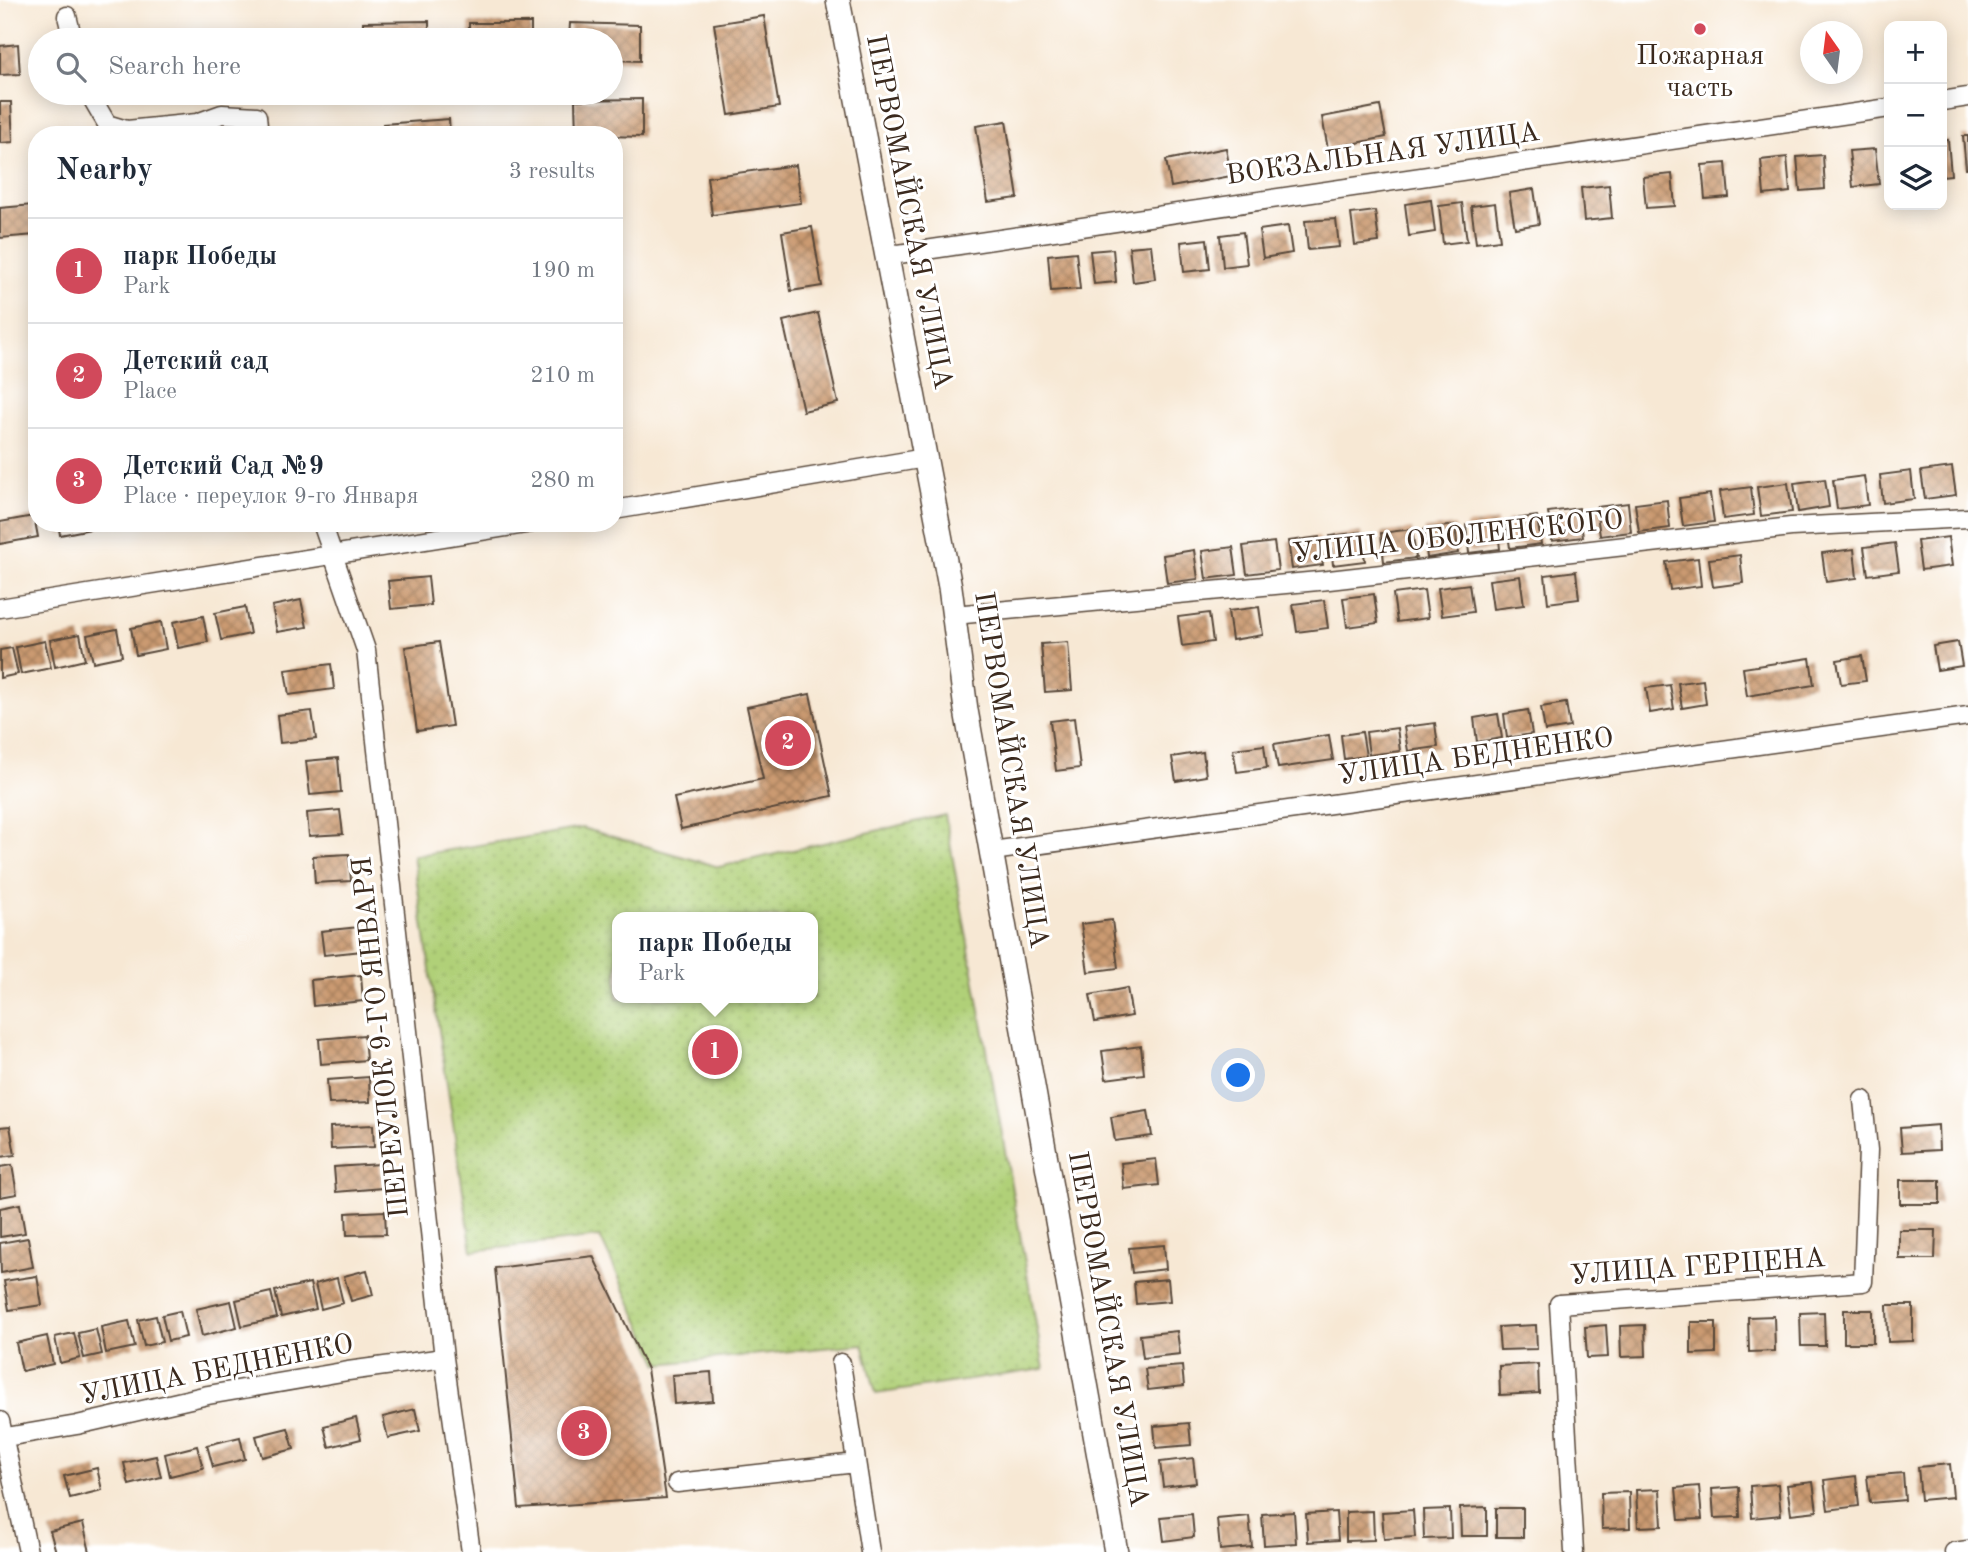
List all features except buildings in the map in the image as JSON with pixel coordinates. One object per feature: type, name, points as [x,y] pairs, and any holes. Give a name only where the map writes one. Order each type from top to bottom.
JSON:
[{"type":"main road","name":"ПЕРВОМАЙСКАЯ УЛИЦА","points":[[838,0],[954,615],[966,710],[1116,1552]]},
{"type":"street","points":[[67,16],[70,28]]},
{"type":"street","points":[[1947,100],[1968,97]]},
{"type":"street","points":[[96,105],[107,124],[114,126]]},
{"type":"street","name":"ВОКЗАЛЬНАЯ УЛИЦА","points":[[885,256],[1884,109]]},
{"type":"street","points":[[162,126],[197,122],[222,114],[257,116],[258,126]]},
{"type":"street","points":[[623,508],[925,458]]},
{"type":"street","name":"УЛИЦА ОБОЛЕНСКОГО","points":[[954,615],[1329,580],[1791,527],[1968,518]]},
{"type":"street","name":"ПЕРЕУЛОК 9-ГО ЯНВАРЯ","points":[[325,532],[366,650],[444,1357],[471,1552]]},
{"type":"street","points":[[0,608],[478,532]]},
{"type":"street","name":"УЛИЦА БЕДНЕНКО","points":[[992,851],[1968,716]]},
{"type":"street","name":"УЛИЦА ГЕРЦЕНА","points":[[1574,1552],[1559,1304],[1863,1282],[1868,1150],[1863,1100]]},
{"type":"street","name":"УЛИЦА БЕДНЕНКО","points":[[2,1432],[77,1424],[208,1395],[444,1357]]},
{"type":"street","points":[[841,1363],[870,1552]]},
{"type":"street","points":[[2,1432],[28,1552]]},
{"type":"street","points":[[677,1483],[856,1463]]},
{"type":"street","points":[[1954,1552],[1968,1550]]},
{"type":"green space","points":[[945,815],[1044,1369],[876,1394],[863,1344],[659,1364],[600,1237],[472,1251],[413,856],[582,828],[719,867]]},
{"type":"place","name":"Пожарная часть","points":[[1700,29]]},
{"type":"place","name":"Детский сад","points":[[788,743]]},
{"type":"place","name":"парк Победы","points":[[715,1052]]},
{"type":"place","name":"Детский Сад №9","points":[[584,1433]]}]
